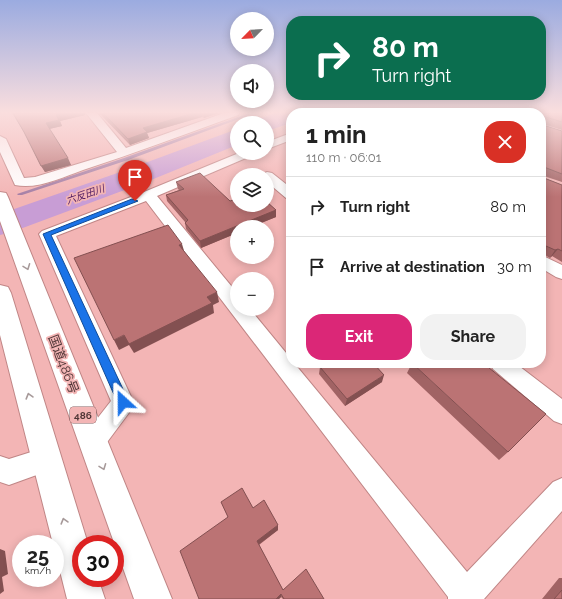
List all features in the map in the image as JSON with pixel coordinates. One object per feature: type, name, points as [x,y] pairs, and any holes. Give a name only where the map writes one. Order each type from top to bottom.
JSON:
[{"type":"highway","name":"国道486号","points":[[6,212],[153,599]]},
{"type":"highway","points":[[0,293],[86,599]]},
{"type":"street","points":[[1,141],[20,182],[36,181],[157,141]]},
{"type":"street","points":[[115,141],[124,153]]},
{"type":"street","points":[[94,441],[123,402],[47,234],[149,195],[256,166],[286,191]]},
{"type":"street","points":[[149,195],[230,297]]},
{"type":"street","points":[[244,316],[466,598],[562,491]]},
{"type":"street","points":[[506,368],[562,413]]},
{"type":"street","points":[[0,469],[9,472],[47,459]]},
{"type":"building","points":[[28,141],[57,141],[68,158],[41,166]]},
{"type":"building","points":[[546,141],[562,141],[562,174],[546,168]]},
{"type":"building","points":[[200,173],[230,201],[230,212],[271,212],[251,220],[230,220],[230,229],[200,241],[185,223],[188,220],[166,195],[184,189],[176,182]]},
{"type":"building","points":[[546,179],[562,185],[562,251],[558,249],[555,250],[546,246]]},
{"type":"building","points":[[168,225],[182,244],[179,245],[217,292],[207,297],[212,303],[129,344],[124,335],[114,340],[74,258]]},
{"type":"building","points":[[321,368],[378,368],[384,375],[347,399]]},
{"type":"building","points":[[417,368],[489,368],[546,414],[508,452]]},
{"type":"building","points":[[242,488],[253,508],[264,500],[278,525],[257,541],[283,590],[306,569],[324,599],[284,599],[281,594],[276,599],[199,599],[180,551],[228,517],[221,502]]},
{"type":"building","points":[[562,590],[562,599],[554,599]]},
{"type":"waterway","points":[[20,194],[176,141]]},
{"type":"waterway","name":"六反田川","points":[[0,225],[136,176],[224,141]]},
{"type":"route","points":[[123,402],[47,234],[135,201]]}]
